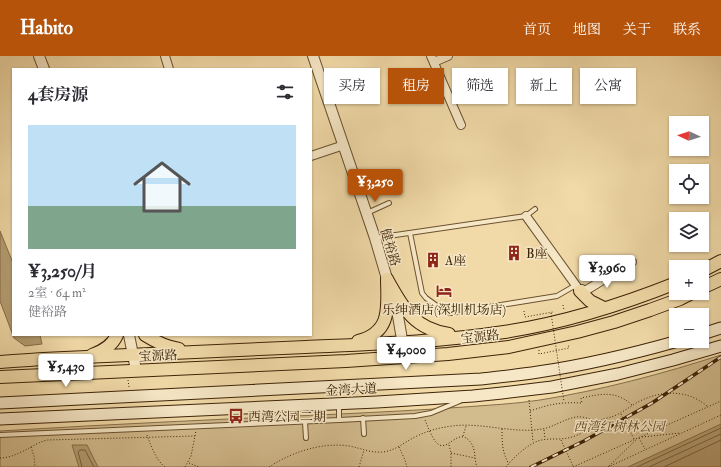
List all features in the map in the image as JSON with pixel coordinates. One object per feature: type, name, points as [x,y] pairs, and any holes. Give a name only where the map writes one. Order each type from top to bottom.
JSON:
[{"type":"main road","points":[[709,267],[721,261]]},
{"type":"main road","points":[[387,279],[406,312],[420,324],[443,333],[474,336]]},
{"type":"main road","points":[[345,345],[369,337],[381,328],[386,310],[387,279]]},
{"type":"main road","points":[[709,285],[721,279]]},
{"type":"main road","name":"宝源路","points":[[0,362],[403,342],[474,336],[525,328],[567,314],[604,308],[646,295],[669,286]]},
{"type":"main road","points":[[579,287],[590,301],[604,308]]},
{"type":"main road","points":[[567,314],[578,311],[581,305],[579,287]]},
{"type":"main road","name":"宝源路","points":[[0,377],[132,374],[448,354],[509,347],[577,332],[614,322],[677,300]]},
{"type":"main road","points":[[709,332],[721,328]]},
{"type":"main road","points":[[81,358],[99,353],[107,348],[116,336]]},
{"type":"main road","points":[[147,336],[155,341],[177,349],[198,352]]},
{"type":"main road","name":"金湾大道","points":[[0,403],[481,379],[537,373],[640,352],[669,344]]},
{"type":"main road","name":"金湾大道","points":[[0,419],[473,396],[524,391],[582,382],[637,369],[721,346]]},
{"type":"street","points":[[39,56],[44,68]]},
{"type":"street","points":[[165,56],[169,68]]},
{"type":"street","name":"健裕路","points":[[313,56],[375,238],[398,316],[405,357]]},
{"type":"street","points":[[448,56],[433,59],[461,125]]},
{"type":"street","points":[[312,156],[344,145]]},
{"type":"street","points":[[526,216],[579,287],[585,291],[632,262]]},
{"type":"street","points":[[130,336],[133,355],[132,374]]},
{"type":"lane","points":[[366,213],[389,203]]},
{"type":"lane","points":[[375,238],[526,216],[536,209]]},
{"type":"lane","points":[[410,233],[422,293],[444,312],[451,313],[557,296],[579,287]]},
{"type":"lane","points":[[0,435],[407,417],[423,415],[473,396]]},
{"type":"lane","points":[[339,403],[340,420]]},
{"type":"lane","points":[[0,423],[12,418]]},
{"type":"lane","points":[[363,418],[364,434]]},
{"type":"lane","points":[[305,422],[306,438]]},
{"type":"path","points":[[563,305],[567,314]]},
{"type":"path","points":[[524,311],[525,317],[556,312]]},
{"type":"path","points":[[551,313],[564,402]]},
{"type":"path","points":[[538,350],[539,354],[556,351],[569,348],[568,344]]},
{"type":"path","points":[[129,388],[132,374]]},
{"type":"path","points":[[506,467],[533,443],[545,439],[572,438],[578,436],[595,421],[620,413],[645,398],[666,393],[686,394],[708,407]]},
{"type":"path","points":[[530,411],[546,405],[564,402],[582,403],[581,398],[608,394],[620,397],[632,405]]},
{"type":"path","points":[[529,396],[533,443]]},
{"type":"path","points":[[561,439],[573,467],[721,401]]},
{"type":"path","points":[[620,413],[634,440]]},
{"type":"path","points":[[423,415],[437,444],[445,446],[456,438],[463,437],[470,442],[473,448],[477,467]]},
{"type":"path","points":[[608,467],[721,415]]},
{"type":"path","points":[[269,467],[297,452],[330,445],[350,446],[373,452],[384,452],[399,447],[430,430],[454,425],[532,430],[544,429],[578,417],[584,417],[595,421]]},
{"type":"path","points":[[463,437],[467,425]]},
{"type":"path","points":[[185,467],[191,456],[197,427]]},
{"type":"path","points":[[502,428],[504,455],[509,464]]},
{"type":"path","points":[[146,429],[148,438],[159,461],[166,467]]},
{"type":"path","points":[[544,429],[545,439]]},
{"type":"path","points":[[608,467],[639,438],[683,433]]},
{"type":"path","points":[[0,458],[13,456],[44,441],[195,436]]},
{"type":"path","points":[[639,438],[646,450]]},
{"type":"path","points":[[448,444],[451,453],[451,467]]},
{"type":"path","points":[[31,446],[35,467]]},
{"type":"path","points":[[399,447],[407,467]]},
{"type":"path","points":[[359,467],[364,450]]},
{"type":"path","points":[[451,453],[475,458]]},
{"type":"path","points":[[188,463],[199,467]]},
{"type":"green space","name":"西湾红树林公园","points":[[721,355],[721,458],[697,467],[0,467],[0,431],[402,411],[540,400],[654,375]]},
{"type":"water","points":[[0,231],[12,261],[12,333],[0,301]]},
{"type":"water","points":[[13,336],[40,336],[42,344],[25,346]]},
{"type":"water","points":[[721,424],[721,467],[628,467]]},
{"type":"water","points":[[72,445],[87,445],[98,467],[79,467]]},
{"type":"railway","points":[[531,467],[584,441],[652,403],[721,357]]},
{"type":"place","name":"B座","points":[[514,253]]},
{"type":"place","name":"A座","points":[[433,260]]},
{"type":"place","name":"乐绅酒店(深圳机场店)","points":[[444,291]]},
{"type":"place","name":"西湾公园二期","points":[[236,416]]}]
